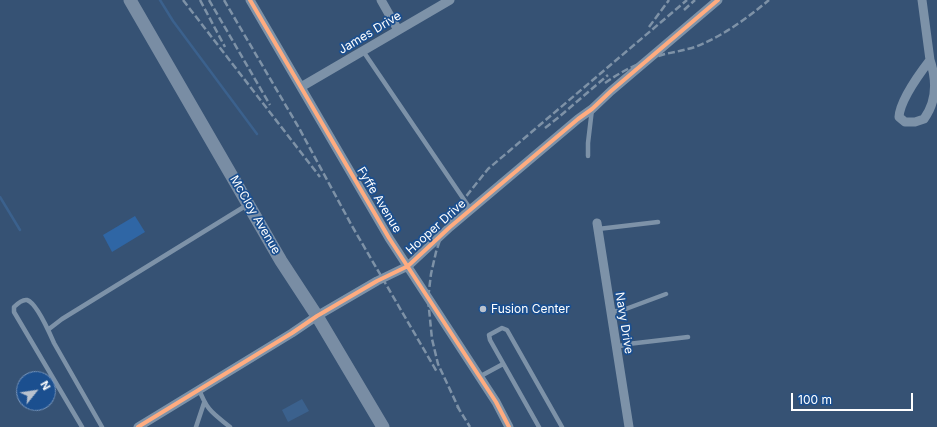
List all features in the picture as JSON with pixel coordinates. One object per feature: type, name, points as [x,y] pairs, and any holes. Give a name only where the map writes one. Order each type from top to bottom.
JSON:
[{"type":"street","name":"McCloy Avenue","points":[[130,0],[281,260],[317,316],[383,427]]},
{"type":"street","name":"Fyffe Avenue","points":[[250,0],[390,238],[496,402],[509,427]]},
{"type":"street","points":[[381,0],[398,30]]},
{"type":"street","name":"James Drive","points":[[301,87],[450,0]]},
{"type":"street","name":"Hooper Drive","points":[[138,427],[292,333],[317,316],[377,281],[408,266],[471,210],[578,119],[592,109],[718,0]]},
{"type":"street","points":[[922,0],[930,60],[934,71],[936,89],[935,100],[924,119],[916,122],[905,122],[899,117],[901,107],[930,60]]},
{"type":"street","name":"Navy Drive","points":[[597,226],[629,427]]},
{"type":"lane","points":[[363,51],[471,210]]},
{"type":"lane","points":[[588,156],[592,109]]},
{"type":"lane","points":[[49,329],[62,319],[249,204]]},
{"type":"lane","points":[[597,226],[658,222]]},
{"type":"lane","points":[[610,312],[623,310],[666,294]]},
{"type":"lane","points":[[82,427],[16,316],[14,307],[23,300],[28,300],[33,304],[49,329],[54,342],[102,427]]},
{"type":"lane","points":[[539,427],[490,340],[489,335],[502,328],[507,330],[562,427]]},
{"type":"lane","points":[[616,347],[628,344],[688,337]]},
{"type":"lane","points":[[479,377],[503,364]]},
{"type":"lane","points":[[199,389],[208,409],[230,427]]},
{"type":"lane","points":[[196,427],[204,403]]},
{"type":"shaded area","points":[[135,216],[145,232],[112,252],[103,235]]},
{"type":"shaded area","points":[[302,399],[309,411],[288,422],[282,410]]},
{"type":"waterway","points":[[160,0],[173,21],[257,134]]},
{"type":"waterway","points":[[0,197],[20,230]]},
{"type":"railway","points":[[183,0],[320,177]]},
{"type":"railway","points":[[200,0],[225,47]]},
{"type":"railway","points":[[209,0],[270,105]]},
{"type":"railway","points":[[224,0],[299,128],[352,226],[437,372]]},
{"type":"railway","points":[[649,27],[669,0]]},
{"type":"railway","points":[[460,411],[438,364],[432,339],[428,299],[431,274],[442,234],[456,209],[488,169],[687,0]]},
{"type":"railway","points":[[684,10],[695,0]]},
{"type":"railway","points":[[605,83],[641,63],[665,54],[695,47],[715,38],[743,20],[769,0]]},
{"type":"railway","points":[[545,128],[608,75]]},
{"type":"railway","points":[[457,406],[470,427]]},
{"type":"cycle path","points":[[250,0],[389,238],[496,402],[509,427]]},
{"type":"cycle path","points":[[138,427],[292,333],[317,316],[377,281],[408,266],[450,227],[578,119],[592,109],[718,0]]},
{"type":"place","name":"Fusion Center","points":[[483,309]]}]
